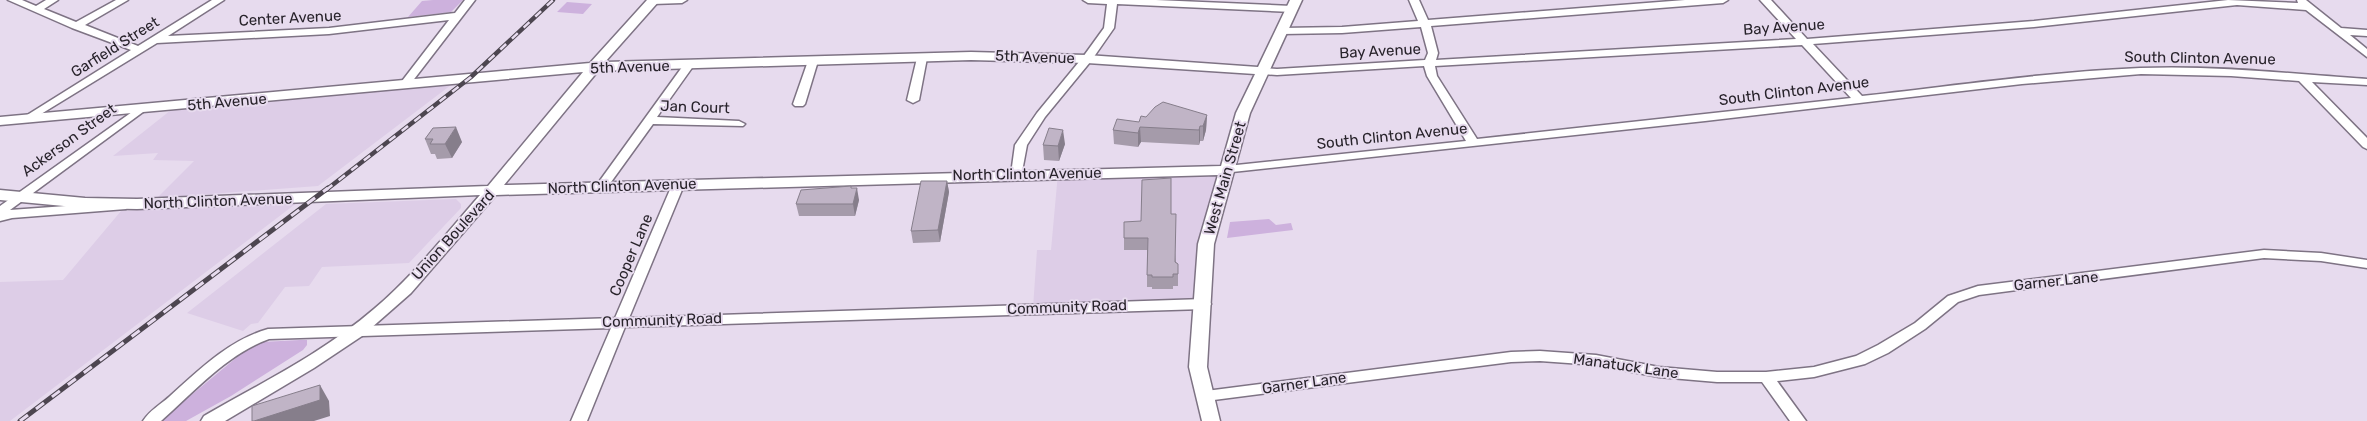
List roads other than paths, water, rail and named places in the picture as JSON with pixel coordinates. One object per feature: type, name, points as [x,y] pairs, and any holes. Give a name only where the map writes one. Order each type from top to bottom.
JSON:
[{"type":"main road","name":"Union Boulevard","points":[[210,421],[303,366],[357,330],[399,296],[494,190],[594,68],[653,0]]},
{"type":"main road","name":"West Main Street","points":[[1206,396],[1198,367],[1204,304],[1206,244],[1243,113],[1294,4]]},
{"type":"main road","name":"5th Avenue","points":[[0,122],[404,85],[471,77],[594,68],[1002,56],[1087,59],[1262,71]]},
{"type":"main road","name":"North Clinton Avenue","points":[[18,198],[136,204],[602,186],[1227,170]]},
{"type":"main road","points":[[0,195],[18,198]]},
{"type":"main road","points":[[1206,396],[1211,421]]},
{"type":"street","points":[[13,0],[139,50]]},
{"type":"street","points":[[37,9],[53,0]]},
{"type":"street","points":[[76,26],[123,0]]},
{"type":"street","name":"Garfield Street","points":[[28,119],[219,0]]},
{"type":"street","points":[[404,85],[470,0]]},
{"type":"street","points":[[653,0],[682,0]]},
{"type":"street","points":[[1088,0],[1294,4]]},
{"type":"street","points":[[1017,174],[1021,145],[1041,115],[1087,59],[1108,28],[1113,0]]},
{"type":"street","points":[[1414,0],[1425,24],[1433,53],[1429,63],[1432,76],[1473,143]]},
{"type":"street","points":[[1282,30],[1342,30],[1723,0]]},
{"type":"street","points":[[1765,0],[1859,100]]},
{"type":"street","name":"Bay Avenue","points":[[1262,71],[1277,72],[1803,42],[2034,24],[2237,2],[2303,3]]},
{"type":"street","points":[[2303,3],[2367,54]]},
{"type":"street","name":"Center Avenue","points":[[154,40],[329,32],[372,24],[456,16]]},
{"type":"street","points":[[2338,31],[2367,33]]},
{"type":"street","points":[[913,100],[922,58]]},
{"type":"street","points":[[799,104],[813,62]]},
{"type":"street","points":[[602,186],[688,65]]},
{"type":"street","name":"South Clinton Avenue","points":[[1227,170],[2022,81],[2141,71],[2231,72],[2367,82]]},
{"type":"street","points":[[2301,77],[2367,145]]},
{"type":"street","name":"Ackerson Street","points":[[0,212],[139,110]]},
{"type":"street","name":"Jan Court","points":[[649,120],[739,124]]},
{"type":"street","name":"Cooper Lane","points":[[579,421],[678,185]]},
{"type":"street","points":[[0,217],[12,214],[109,208],[136,204]]},
{"type":"street","name":"Garner Lane","points":[[1766,377],[1814,372],[1860,360],[1903,338],[1953,299],[1978,291],[2264,254],[2312,257],[2367,264]]},
{"type":"street","name":"Community Road","points":[[151,421],[237,349],[254,337],[268,334],[1204,304]]},
{"type":"street","name":"Manatuck Lane","points":[[1402,370],[1490,358],[1540,356],[1596,360],[1659,372],[1717,377],[1766,377]]},
{"type":"street","name":"Garner Lane","points":[[1206,396],[1402,370]]},
{"type":"street","points":[[1766,377],[1798,421]]},
{"type":"railway","points":[[326,190],[471,77],[553,0]]},
{"type":"railway","points":[[20,421],[328,188]]}]
